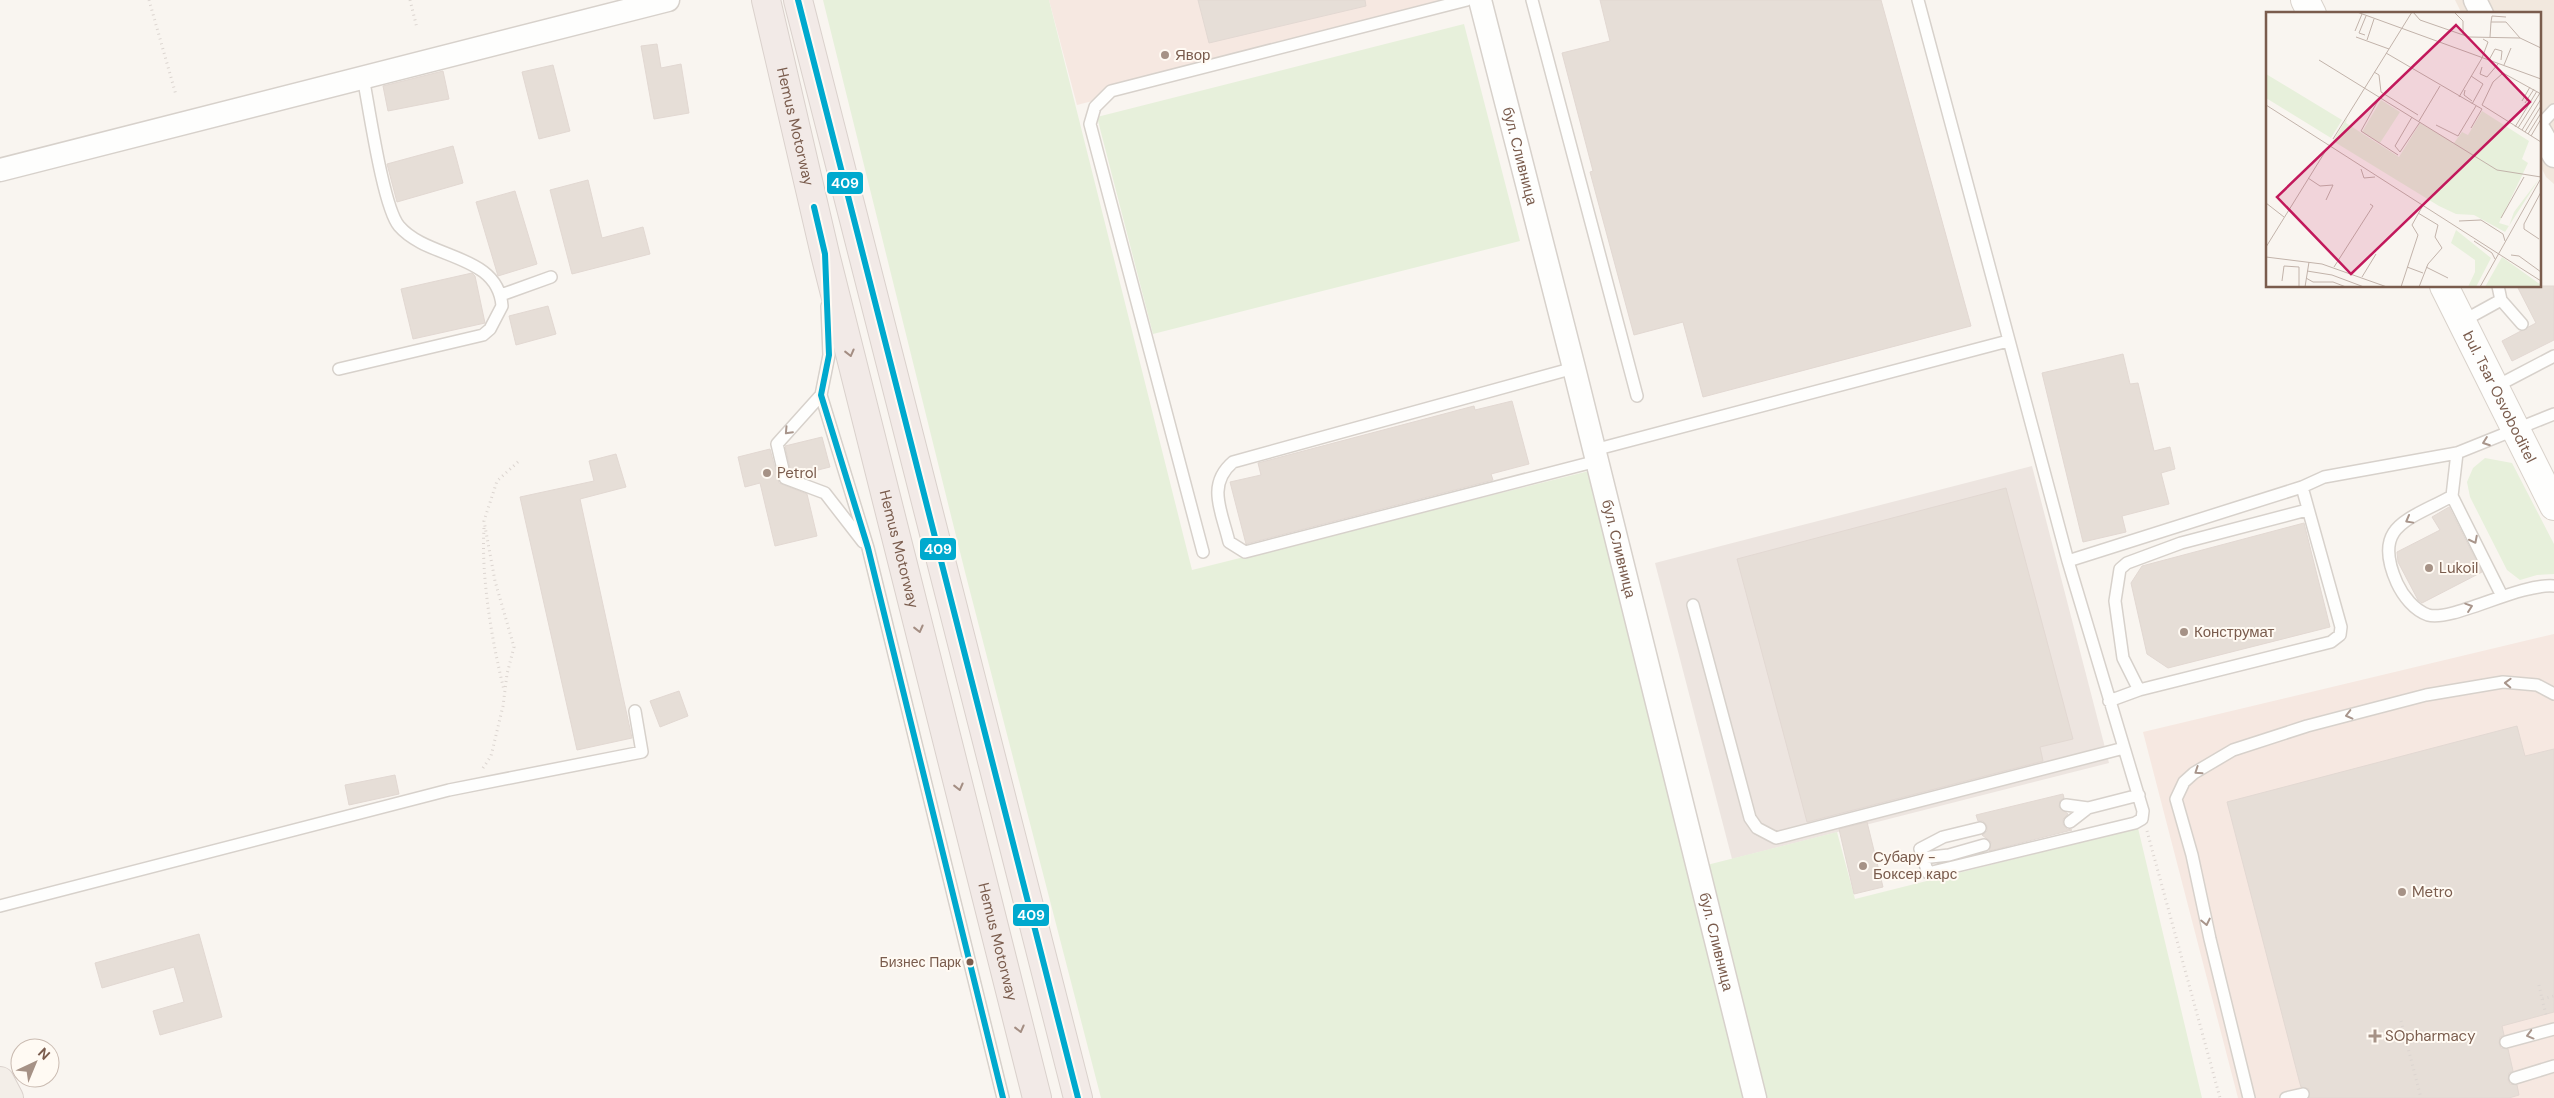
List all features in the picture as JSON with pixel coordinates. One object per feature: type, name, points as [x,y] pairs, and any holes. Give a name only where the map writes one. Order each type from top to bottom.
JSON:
[{"type":"highway","name":"Hemus Motorway","points":[[766,0],[825,254],[1037,1098]]},
{"type":"highway","points":[[798,0],[1078,1098]]},
{"type":"main road","points":[[2305,0],[2311,12]]},
{"type":"main road","name":"bul. Tsar Osvoboditel","points":[[2445,288],[2515,431],[2552,499]]},
{"type":"main road","points":[[0,1081],[9,1098]]},
{"type":"street","points":[[0,170],[668,0]]},
{"type":"street","name":"бул. Сливница","points":[[1480,0],[1596,455],[1755,1098]]},
{"type":"street","points":[[2475,0],[2481,12]]},
{"type":"street","points":[[2542,135],[2554,156]]},
{"type":"lane","points":[[1203,552],[1090,124],[1095,107],[1111,91],[1467,0]]},
{"type":"lane","points":[[1532,0],[1638,396]]},
{"type":"lane","points":[[1918,0],[2068,561],[2143,811],[2142,819],[2134,823],[1928,873],[1920,849],[1943,837],[1980,828]]},
{"type":"lane","points":[[339,369],[483,335],[490,329],[502,306],[501,295],[497,285],[477,267],[414,240],[398,225],[388,205],[363,77]]},
{"type":"lane","points":[[2542,123],[2554,110]]},
{"type":"lane","points":[[825,254],[829,355],[822,395],[868,548],[1003,1098]]},
{"type":"lane","points":[[501,295],[551,277]]},
{"type":"lane","points":[[2498,288],[2501,300],[2522,324]]},
{"type":"lane","points":[[2462,322],[2501,300]]},
{"type":"lane","points":[[1574,368],[1233,462],[1224,471],[1217,489],[1229,542],[1245,552],[2008,341]]},
{"type":"lane","points":[[2494,388],[2554,356]]},
{"type":"lane","points":[[822,395],[777,444],[785,478],[825,493],[868,548]]},
{"type":"lane","points":[[2068,561],[2302,487],[2324,477],[2457,453],[2554,414]]},
{"type":"lane","points":[[2457,453],[2452,496],[2502,596]]},
{"type":"lane","points":[[2110,701],[2139,690],[2331,642],[2336,639],[2341,627],[2302,487]]},
{"type":"lane","points":[[2452,496],[2397,527],[2389,539],[2387,549],[2389,562],[2398,585],[2417,609],[2435,616],[2441,616],[2502,596],[2546,585],[2554,586]]},
{"type":"lane","points":[[2139,690],[2123,658],[2115,601],[2120,569],[2127,563],[2181,543],[2307,510]]},
{"type":"lane","points":[[1693,605],[1750,818],[1757,828],[1776,838],[2124,748]]},
{"type":"lane","points":[[2249,1098],[2210,939],[2192,855],[2176,799],[2184,782],[2194,773],[2233,750],[2307,726],[2426,695],[2503,682],[2536,685],[2554,694]]},
{"type":"lane","points":[[0,906],[449,790],[642,752],[635,711]]},
{"type":"lane","points":[[2066,805],[2088,808],[2139,795]]},
{"type":"lane","points":[[2070,822],[2088,808]]},
{"type":"lane","points":[[1922,858],[1949,855],[1984,845]]},
{"type":"lane","points":[[2506,1042],[2554,1029]]},
{"type":"lane","points":[[2515,1078],[2554,1066]]},
{"type":"lane","points":[[2286,1098],[2303,1094]]},
{"type":"path","points":[[150,0],[176,94]]},
{"type":"path","points":[[410,0],[417,28]]},
{"type":"path","points":[[505,692],[495,654],[482,555],[484,521],[497,481],[519,461]]},
{"type":"path","points":[[449,790],[478,775],[491,756],[514,647],[495,581],[484,521]]},
{"type":"path","points":[[2142,819],[2147,829],[2220,1098]]},
{"type":"path","points":[[2539,985],[2542,999],[2554,996]]},
{"type":"path","points":[[2401,1021],[2421,1098]]},
{"type":"shaded area","name":"Явор","points":[[1049,0],[1455,0],[1457,6],[1077,105]]},
{"type":"shaded area","points":[[2455,0],[2554,0],[2554,184],[2546,177],[2542,169],[2542,12],[2461,12]]},
{"type":"shaded area","points":[[2032,466],[2109,763],[1732,859],[1655,563]]},
{"type":"shaded area","points":[[2554,634],[2554,1098],[2238,1098],[2143,732]]},
{"type":"green space","points":[[823,0],[1049,0],[1192,570],[1593,470],[1699,867],[1837,832],[1855,899],[2138,828],[2202,1098],[1101,1098],[965,572]]},
{"type":"green space","points":[[1464,24],[1520,241],[1153,334],[1097,117]]},
{"type":"green space","points":[[2485,458],[2512,463],[2554,544],[2554,574],[2537,575],[2520,580],[2507,570],[2470,497],[2467,482],[2473,468]]},
{"type":"building","points":[[1198,0],[1365,0],[1366,6],[1209,43]]},
{"type":"building","points":[[1600,0],[1881,0],[1971,326],[1703,397],[1683,322],[1634,335],[1590,172],[1593,171],[1562,53],[1610,41]]},
{"type":"building","points":[[657,44],[661,68],[681,64],[689,113],[654,119],[641,46]]},
{"type":"building","points":[[553,65],[570,131],[539,139],[522,72]]},
{"type":"building","points":[[443,71],[449,99],[388,111],[383,86]]},
{"type":"building","points":[[453,146],[463,183],[397,202],[387,164]]},
{"type":"building","points":[[588,180],[602,238],[643,227],[650,254],[572,274],[550,190]]},
{"type":"building","points":[[515,191],[537,264],[498,276],[476,202]]},
{"type":"building","points":[[472,273],[475,276],[485,323],[413,339],[401,289]]},
{"type":"building","points":[[2554,286],[2554,340],[2512,361],[2502,341],[2536,323],[2518,288]]},
{"type":"building","points":[[548,306],[556,334],[516,345],[509,316]]},
{"type":"building","points":[[2123,354],[2130,384],[2138,383],[2154,451],[2170,447],[2175,469],[2161,473],[2169,504],[2122,516],[2126,532],[2083,542],[2042,373]]},
{"type":"building","points":[[1512,401],[1529,464],[1491,474],[1493,480],[1246,544],[1230,482],[1261,475],[1258,463],[1474,406],[1475,410]]},
{"type":"building","points":[[822,437],[830,467],[802,474],[802,477],[791,472],[785,446]]},
{"type":"building","points":[[770,449],[779,483],[807,494],[817,536],[775,546],[760,483],[745,487],[738,457]]},
{"type":"building","points":[[616,454],[626,487],[580,499],[632,738],[577,750],[520,497],[594,481],[589,461]]},
{"type":"building","points":[[2006,488],[2073,739],[2040,747],[2043,761],[1807,822],[1737,559]]},
{"type":"building","points":[[2449,507],[2482,572],[2422,603],[2418,600],[2398,562],[2397,552],[2440,530],[2432,517]]},
{"type":"building","points":[[2304,523],[2330,627],[2168,668],[2147,654],[2131,583],[2142,566]]},
{"type":"building","points":[[679,691],[688,716],[660,727],[650,701]]},
{"type":"building","name":"Metro","points":[[2517,726],[2525,756],[2554,749],[2554,1012],[2502,1026],[2504,1035],[2500,1037],[2499,1043],[2501,1048],[2508,1049],[2513,1071],[2509,1073],[2508,1080],[2510,1084],[2517,1085],[2519,1095],[2509,1098],[2309,1098],[2309,1089],[2301,1087],[2299,1080],[2227,802]]},
{"type":"building","points":[[395,775],[399,794],[349,805],[345,785]]},
{"type":"building","points":[[2063,794],[2064,798],[2060,801],[2059,807],[2068,814],[2063,819],[2063,824],[2067,829],[2072,830],[1989,851],[1991,842],[1982,835],[1987,831],[1987,826],[1983,821],[1978,821],[1976,815]]},
{"type":"building","name":"Субару - Боксер карс","points":[[1867,822],[1883,887],[1854,894],[1839,829]]},
{"type":"building","points":[[199,934],[222,1017],[160,1035],[153,1011],[184,1002],[174,967],[102,988],[95,963]]},
{"type":"transit line","name":"409","points":[[798,0],[1078,1098]]},
{"type":"transit line","name":"409","points":[[814,207],[825,254],[829,355],[821,395],[868,548],[1003,1098]]},
{"type":"place","name":"Явор","points":[[1165,55]]},
{"type":"place","name":"Petrol","points":[[767,473]]},
{"type":"place","name":"Lukoil","points":[[2429,568]]},
{"type":"place","name":"Конструмат","points":[[2184,632]]},
{"type":"place","name":"Субару - Боксер карс","points":[[1863,866]]},
{"type":"place","name":"Metro","points":[[2402,892]]},
{"type":"place","name":"Бизнес Парк","points":[[970,962]]},
{"type":"place","name":"SOpharmacy","points":[[2375,1036]]}]
